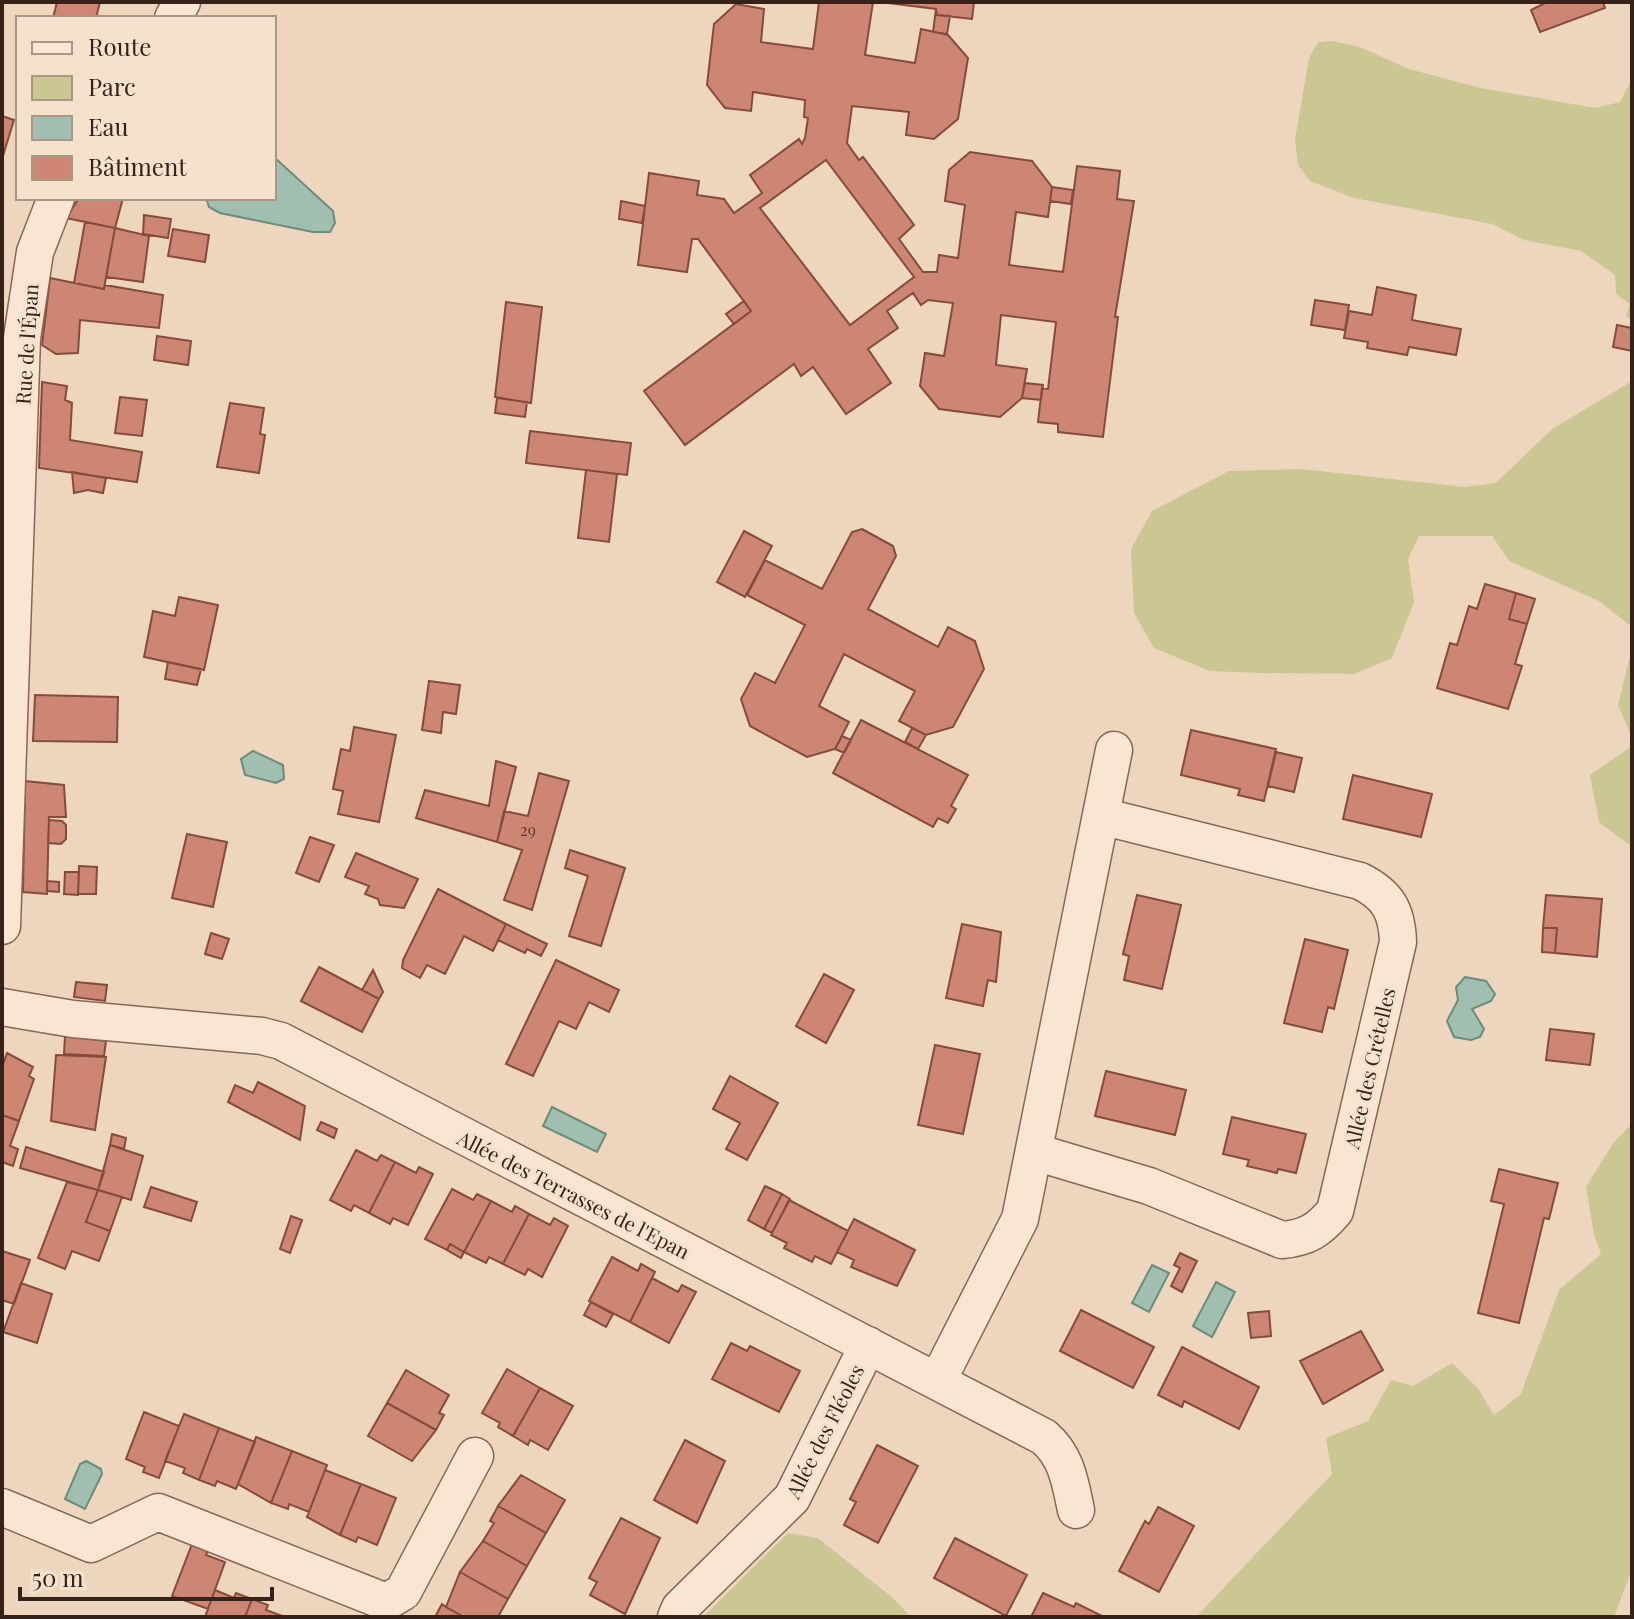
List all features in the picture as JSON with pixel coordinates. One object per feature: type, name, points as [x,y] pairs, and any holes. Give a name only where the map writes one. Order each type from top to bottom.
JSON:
[{"type":"street","name":"Rue de l'Épan","points":[[2,926],[10,560],[27,291],[41,230],[55,200]]},
{"type":"street","points":[[938,1380],[1020,1219],[1114,750]]},
{"type":"street","name":"Allée des Crételles","points":[[1035,1152],[1149,1186],[1282,1240],[1312,1233],[1335,1211],[1398,942],[1397,922],[1391,904],[1377,890],[1360,881],[1101,816]]},
{"type":"street","name":"Allée des Terrasses de l'Epan","points":[[2,1007],[73,1019],[262,1036],[281,1041],[1044,1437],[1057,1448],[1068,1469],[1076,1510]]},
{"type":"street","name":"Allée des Fléoles","points":[[676,1617],[680,1608],[792,1498],[868,1345]]},
{"type":"street","points":[[2,1507],[91,1544],[158,1512],[374,1600],[386,1602],[403,1592],[475,1456]]},
{"type":"green space","points":[[1333,41],[1360,47],[1409,69],[1481,88],[1595,108],[1620,102],[1632,79],[1632,320],[1626,316],[1630,304],[1616,294],[1615,275],[1581,251],[1524,240],[1492,224],[1354,198],[1310,181],[1298,165],[1295,140],[1309,58],[1318,42]]},
{"type":"green space","points":[[1632,381],[1632,627],[1599,601],[1509,561],[1492,536],[1419,536],[1408,559],[1414,602],[1392,658],[1354,674],[1210,671],[1154,648],[1134,613],[1131,549],[1152,511],[1229,471],[1301,469],[1465,487],[1496,483],[1552,429]]},
{"type":"green space","points":[[1632,648],[1632,738],[1618,705]]},
{"type":"green space","points":[[1632,746],[1632,847],[1599,822],[1590,775]]},
{"type":"green space","points":[[1632,1124],[1632,1570],[1614,1617],[1196,1617],[1332,1474],[1326,1438],[1368,1421],[1391,1380],[1413,1386],[1452,1363],[1478,1388],[1494,1415],[1521,1394],[1559,1290],[1601,1254],[1594,1235],[1586,1187],[1614,1142]]},
{"type":"green space","points":[[788,1533],[818,1538],[893,1598],[911,1617],[703,1617]]},
{"type":"water","points":[[276,159],[333,211],[335,223],[330,232],[313,232],[220,213],[209,207],[207,200],[276,200]]},
{"type":"water","points":[[253,751],[283,765],[284,779],[276,783],[245,775],[241,759]]},
{"type":"water","points":[[1465,977],[1486,981],[1495,994],[1491,1001],[1472,1009],[1484,1029],[1480,1037],[1471,1040],[1454,1037],[1447,1021],[1458,1000],[1456,987]]},
{"type":"water","points":[[552,1107],[606,1134],[597,1152],[543,1126]]},
{"type":"water","points":[[1152,1265],[1169,1273],[1149,1312],[1132,1303]]},
{"type":"water","points":[[1216,1282],[1235,1292],[1212,1337],[1193,1326]]},
{"type":"water","points":[[86,1461],[101,1469],[102,1474],[85,1509],[65,1499],[80,1464]]},
{"type":"building","points":[[57,2],[100,2],[96,16],[54,16]]},
{"type":"building","points":[[819,2],[873,2],[865,55],[915,63],[921,29],[948,35],[968,58],[958,119],[934,139],[906,135],[909,112],[852,106],[847,143],[859,160],[863,157],[914,225],[899,239],[923,272],[937,272],[939,255],[958,258],[965,205],[945,201],[949,170],[970,152],[1032,161],[1052,187],[1048,217],[1016,212],[1009,265],[1063,272],[1077,166],[1120,171],[1117,199],[1134,201],[1115,317],[1118,317],[1103,437],[1058,432],[1058,424],[1038,422],[1042,388],[1048,389],[1056,322],[1001,315],[996,365],[1027,369],[1022,398],[1000,417],[939,409],[920,386],[925,353],[944,356],[953,303],[928,300],[921,305],[913,293],[887,311],[898,328],[868,349],[891,383],[846,414],[813,367],[801,376],[794,364],[685,445],[644,391],[751,311],[698,239],[692,239],[687,272],[638,265],[649,173],[699,181],[697,195],[724,199],[734,213],[762,193],[750,175],[799,139],[802,144],[805,138],[808,118],[804,117],[805,100],[753,92],[751,111],[725,108],[707,85],[714,24],[736,4],[764,9],[761,42],[813,49]],"holes":[[[826,160],[914,277],[850,325],[760,208]]]},
{"type":"building","points":[[880,2],[974,2],[972,19],[937,15],[936,9]]},
{"type":"building","points":[[1547,2],[1603,2],[1605,8],[1540,32],[1531,10]]},
{"type":"building","points":[[936,9],[937,15],[950,16],[947,34],[933,32]]},
{"type":"building","points":[[2,116],[14,120],[2,159]]},
{"type":"building","points":[[1052,187],[1073,190],[1071,204],[1050,201]]},
{"type":"building","points":[[78,200],[122,200],[115,228],[66,218]]},
{"type":"building","points":[[621,201],[645,206],[642,223],[619,219]]},
{"type":"building","points":[[144,215],[171,219],[168,238],[143,234]]},
{"type":"building","points":[[85,222],[115,228],[104,289],[74,283]]},
{"type":"building","points":[[115,228],[149,236],[143,282],[106,277]]},
{"type":"building","points":[[173,229],[209,235],[205,262],[168,256]]},
{"type":"building","points":[[50,278],[104,289],[105,285],[163,295],[159,328],[80,320],[78,353],[56,354],[42,345]]},
{"type":"building","points":[[1377,287],[1416,295],[1412,320],[1461,329],[1456,355],[1409,347],[1407,355],[1367,348],[1368,342],[1344,338],[1349,311],[1372,315]]},
{"type":"building","points":[[1315,300],[1349,305],[1345,330],[1311,325]]},
{"type":"building","points":[[744,301],[751,311],[734,324],[726,314]]},
{"type":"building","points":[[506,302],[542,307],[531,403],[495,397]]},
{"type":"building","points":[[1617,325],[1632,328],[1632,351],[1613,347]]},
{"type":"building","points":[[157,336],[191,341],[188,365],[154,360]]},
{"type":"building","points":[[42,382],[67,386],[65,400],[72,403],[70,440],[142,452],[137,482],[39,468]]},
{"type":"building","points":[[1025,383],[1043,385],[1041,400],[1022,398]]},
{"type":"building","points":[[120,397],[147,400],[142,436],[115,433]]},
{"type":"building","points":[[497,398],[527,402],[525,417],[495,413]]},
{"type":"building","points":[[230,403],[264,408],[260,434],[265,435],[259,473],[217,467]]},
{"type":"building","points":[[530,431],[631,443],[627,475],[526,463]]},
{"type":"building","points":[[586,470],[617,474],[609,542],[578,538]]},
{"type":"building","points":[[72,472],[106,478],[103,493],[88,490],[74,493]]},
{"type":"building","points":[[862,529],[893,546],[896,556],[868,609],[938,647],[948,627],[975,641],[984,669],[953,727],[926,735],[899,721],[915,691],[844,654],[819,706],[849,722],[835,749],[807,757],[750,726],[741,699],[755,673],[775,683],[805,625],[747,595],[765,560],[822,589],[852,532]]},
{"type":"building","points":[[744,531],[772,546],[745,597],[717,582]]},
{"type":"building","points":[[1485,584],[1516,593],[1509,619],[1527,624],[1515,664],[1522,666],[1508,709],[1437,688],[1450,643],[1457,645],[1469,606],[1477,609]]},
{"type":"building","points":[[1516,593],[1535,599],[1527,624],[1509,619]]},
{"type":"building","points":[[179,597],[218,605],[204,670],[144,657],[153,611],[175,616]]},
{"type":"building","points":[[168,662],[201,669],[197,685],[165,679]]},
{"type":"building","points":[[429,681],[460,685],[456,714],[443,712],[441,733],[422,730]]},
{"type":"building","points":[[35,695],[118,697],[117,742],[33,741]]},
{"type":"building","points":[[861,720],[968,775],[951,806],[956,809],[948,823],[938,818],[933,827],[833,773]]},
{"type":"building","points":[[354,727],[396,735],[379,822],[338,814],[343,791],[333,789],[341,749],[350,751]]},
{"type":"building","points":[[912,728],[926,735],[918,749],[905,742]]},
{"type":"building","points":[[1191,730],[1276,749],[1264,801],[1238,795],[1240,789],[1181,775]]},
{"type":"building","points":[[842,736],[851,740],[844,753],[835,749]]},
{"type":"building","points":[[1276,752],[1302,758],[1294,792],[1268,786]]},
{"type":"building","points":[[496,761],[516,767],[497,842],[416,818],[425,790],[489,806]]},
{"type":"building","points":[[539,773],[569,781],[532,910],[504,900],[522,850],[497,842],[504,811],[528,816]]},
{"type":"building","points":[[1353,775],[1432,794],[1421,837],[1343,819]]},
{"type":"building","points":[[25,781],[64,785],[66,817],[49,817],[47,894],[23,892]]},
{"type":"building","points":[[49,820],[62,821],[66,825],[66,839],[61,844],[48,843]]},
{"type":"building","points":[[187,834],[227,842],[213,907],[172,898]]},
{"type":"building","points":[[310,837],[334,845],[319,882],[296,873]]},
{"type":"building","points":[[570,850],[625,868],[601,946],[569,936],[588,876],[565,868]]},
{"type":"building","points":[[356,853],[418,879],[404,908],[380,905],[378,899],[365,894],[369,886],[345,877]]},
{"type":"building","points":[[79,866],[97,867],[96,894],[78,894]]},
{"type":"building","points":[[65,872],[79,872],[78,895],[64,894]]},
{"type":"building","points":[[47,881],[59,882],[59,892],[47,891]]},
{"type":"building","points":[[438,889],[506,924],[493,951],[464,936],[445,974],[427,965],[420,978],[402,968],[403,960]]},
{"type":"building","points":[[1137,895],[1181,905],[1162,989],[1124,980],[1129,956],[1123,954]]},
{"type":"building","points":[[1546,895],[1602,899],[1597,957],[1555,953],[1557,928],[1543,928]]},
{"type":"building","points":[[506,924],[547,944],[541,956],[527,949],[525,953],[498,940]]},
{"type":"building","points":[[962,924],[1001,932],[996,982],[988,980],[983,1006],[946,998]]},
{"type":"building","points":[[1543,928],[1557,928],[1555,953],[1542,952]]},
{"type":"building","points":[[211,933],[229,939],[222,959],[205,954]]},
{"type":"building","points":[[1305,939],[1348,950],[1334,1009],[1328,1007],[1322,1032],[1284,1023]]},
{"type":"building","points":[[556,960],[619,990],[609,1012],[589,1002],[576,1029],[559,1021],[533,1076],[506,1064]]},
{"type":"building","points":[[319,967],[379,999],[362,1032],[301,1001]]},
{"type":"building","points":[[373,970],[383,992],[379,999],[362,990]]},
{"type":"building","points":[[824,974],[854,990],[826,1043],[796,1026]]},
{"type":"building","points":[[76,982],[107,985],[105,1001],[74,997]]},
{"type":"building","points":[[1550,1029],[1594,1034],[1590,1065],[1546,1060]]},
{"type":"building","points":[[65,1036],[106,1041],[104,1056],[64,1054]]},
{"type":"building","points":[[935,1045],[980,1054],[963,1134],[918,1125]]},
{"type":"building","points":[[7,1053],[33,1067],[29,1076],[34,1079],[19,1121],[2,1115],[2,1067]]},
{"type":"building","points":[[56,1055],[106,1057],[95,1130],[51,1121]]},
{"type":"building","points":[[1106,1071],[1186,1090],[1175,1135],[1095,1116]]},
{"type":"building","points":[[730,1076],[778,1103],[747,1160],[726,1149],[740,1123],[713,1109]]},
{"type":"building","points":[[258,1082],[305,1106],[300,1140],[228,1102],[235,1085],[253,1093]]},
{"type":"building","points":[[2,1115],[19,1121],[10,1146],[18,1149],[13,1166],[2,1162]]},
{"type":"building","points":[[1232,1117],[1306,1134],[1296,1173],[1278,1169],[1277,1173],[1247,1166],[1249,1160],[1223,1154]]},
{"type":"building","points":[[321,1122],[337,1129],[334,1138],[317,1130]]},
{"type":"building","points":[[112,1134],[126,1138],[124,1149],[110,1145]]},
{"type":"building","points":[[110,1145],[143,1156],[131,1200],[98,1190]]},
{"type":"building","points":[[26,1147],[104,1172],[98,1190],[20,1168]]},
{"type":"building","points":[[356,1150],[377,1161],[381,1155],[395,1162],[369,1213],[354,1205],[351,1211],[330,1200]]},
{"type":"building","points":[[395,1162],[416,1173],[419,1167],[433,1174],[408,1225],[393,1218],[390,1224],[369,1213]]},
{"type":"building","points":[[1499,1169],[1558,1183],[1549,1219],[1544,1218],[1519,1323],[1478,1313],[1504,1204],[1491,1201]]},
{"type":"building","points":[[67,1182],[98,1190],[86,1222],[110,1231],[99,1261],[72,1251],[65,1269],[38,1258]]},
{"type":"building","points":[[765,1186],[782,1194],[764,1229],[748,1220]]},
{"type":"building","points":[[151,1187],[197,1202],[191,1221],[144,1207]]},
{"type":"building","points":[[452,1189],[473,1200],[477,1194],[491,1201],[464,1252],[450,1244],[447,1250],[425,1239]]},
{"type":"building","points":[[98,1190],[122,1197],[110,1231],[86,1222]]},
{"type":"building","points":[[782,1194],[790,1199],[772,1233],[764,1229]]},
{"type":"building","points":[[789,1200],[848,1231],[831,1264],[815,1256],[812,1262],[784,1248],[787,1243],[771,1235]]},
{"type":"building","points":[[491,1201],[512,1212],[515,1206],[529,1214],[503,1264],[489,1257],[486,1263],[464,1252]]},
{"type":"building","points":[[529,1214],[550,1225],[554,1218],[568,1226],[542,1277],[528,1269],[525,1275],[503,1264]]},
{"type":"building","points":[[291,1216],[302,1220],[290,1253],[280,1249]]},
{"type":"building","points":[[854,1219],[915,1250],[897,1286],[851,1267],[854,1260],[837,1252]]},
{"type":"building","points":[[450,1244],[464,1252],[461,1258],[447,1250]]},
{"type":"building","points":[[2,1251],[30,1260],[14,1304],[2,1300]]},
{"type":"building","points":[[1180,1253],[1197,1261],[1182,1292],[1171,1286],[1180,1268],[1174,1265]]},
{"type":"building","points":[[612,1257],[638,1271],[641,1264],[655,1272],[630,1322],[589,1301]]},
{"type":"building","points":[[652,1278],[678,1292],[682,1285],[696,1292],[669,1343],[630,1322]]},
{"type":"building","points":[[21,1283],[52,1294],[37,1343],[3,1332]]},
{"type":"building","points":[[591,1302],[613,1314],[606,1327],[584,1315]]},
{"type":"building","points":[[1081,1310],[1154,1347],[1133,1388],[1060,1351]]},
{"type":"building","points":[[1269,1311],[1271,1336],[1251,1338],[1248,1313]]},
{"type":"building","points":[[1361,1331],[1383,1370],[1323,1404],[1300,1361]]},
{"type":"building","points":[[731,1343],[747,1351],[750,1346],[800,1371],[779,1412],[712,1379]]},
{"type":"building","points":[[1182,1347],[1259,1387],[1239,1429],[1184,1401],[1182,1407],[1158,1395]]},
{"type":"building","points":[[507,1369],[540,1388],[513,1436],[498,1427],[500,1423],[482,1413]]},
{"type":"building","points":[[406,1370],[449,1395],[439,1413],[444,1415],[436,1430],[387,1403]]},
{"type":"building","points":[[540,1388],[573,1406],[548,1450],[530,1440],[528,1445],[513,1436]]},
{"type":"building","points":[[387,1403],[436,1430],[412,1461],[368,1436]]},
{"type":"building","points":[[144,1412],[179,1426],[159,1478],[143,1472],[145,1467],[126,1459]]},
{"type":"building","points":[[184,1414],[219,1428],[199,1480],[183,1473],[185,1468],[165,1461]]},
{"type":"building","points":[[219,1428],[255,1442],[236,1489],[217,1481],[215,1486],[199,1480]]},
{"type":"building","points":[[256,1437],[292,1451],[271,1503],[238,1484]]},
{"type":"building","points":[[685,1440],[725,1461],[697,1523],[654,1500]]},
{"type":"building","points":[[877,1445],[918,1466],[878,1543],[844,1525],[856,1502],[850,1499]]},
{"type":"building","points":[[292,1451],[327,1465],[309,1512],[289,1504],[288,1509],[271,1503]]},
{"type":"building","points":[[325,1470],[361,1484],[340,1535],[307,1517]]},
{"type":"building","points":[[521,1475],[565,1500],[546,1533],[498,1506]]},
{"type":"building","points":[[361,1484],[396,1498],[377,1545],[358,1537],[356,1542],[340,1535]]},
{"type":"building","points":[[498,1506],[546,1533],[527,1566],[483,1541],[494,1523],[490,1521]]},
{"type":"building","points":[[1158,1507],[1194,1526],[1159,1592],[1119,1571],[1145,1521],[1149,1524]]},
{"type":"building","points":[[621,1518],[660,1538],[625,1614],[590,1595],[597,1582],[589,1578]]},
{"type":"building","points":[[955,1538],[1027,1575],[1006,1616],[934,1578]]},
{"type":"building","points":[[483,1541],[527,1566],[508,1599],[460,1572]]},
{"type":"building","points":[[192,1544],[208,1550],[206,1555],[225,1562],[208,1609],[172,1596]]},
{"type":"building","points":[[460,1572],[508,1599],[498,1617],[464,1617],[446,1607]]},
{"type":"building","points":[[215,1590],[234,1598],[236,1593],[252,1599],[245,1617],[205,1617]]},
{"type":"building","points":[[1043,1593],[1074,1607],[1076,1603],[1104,1617],[1031,1617]]},
{"type":"building","points":[[252,1599],[268,1605],[266,1610],[285,1617],[245,1617]]},
{"type":"building","points":[[442,1604],[446,1607],[464,1617],[435,1617]]}]
